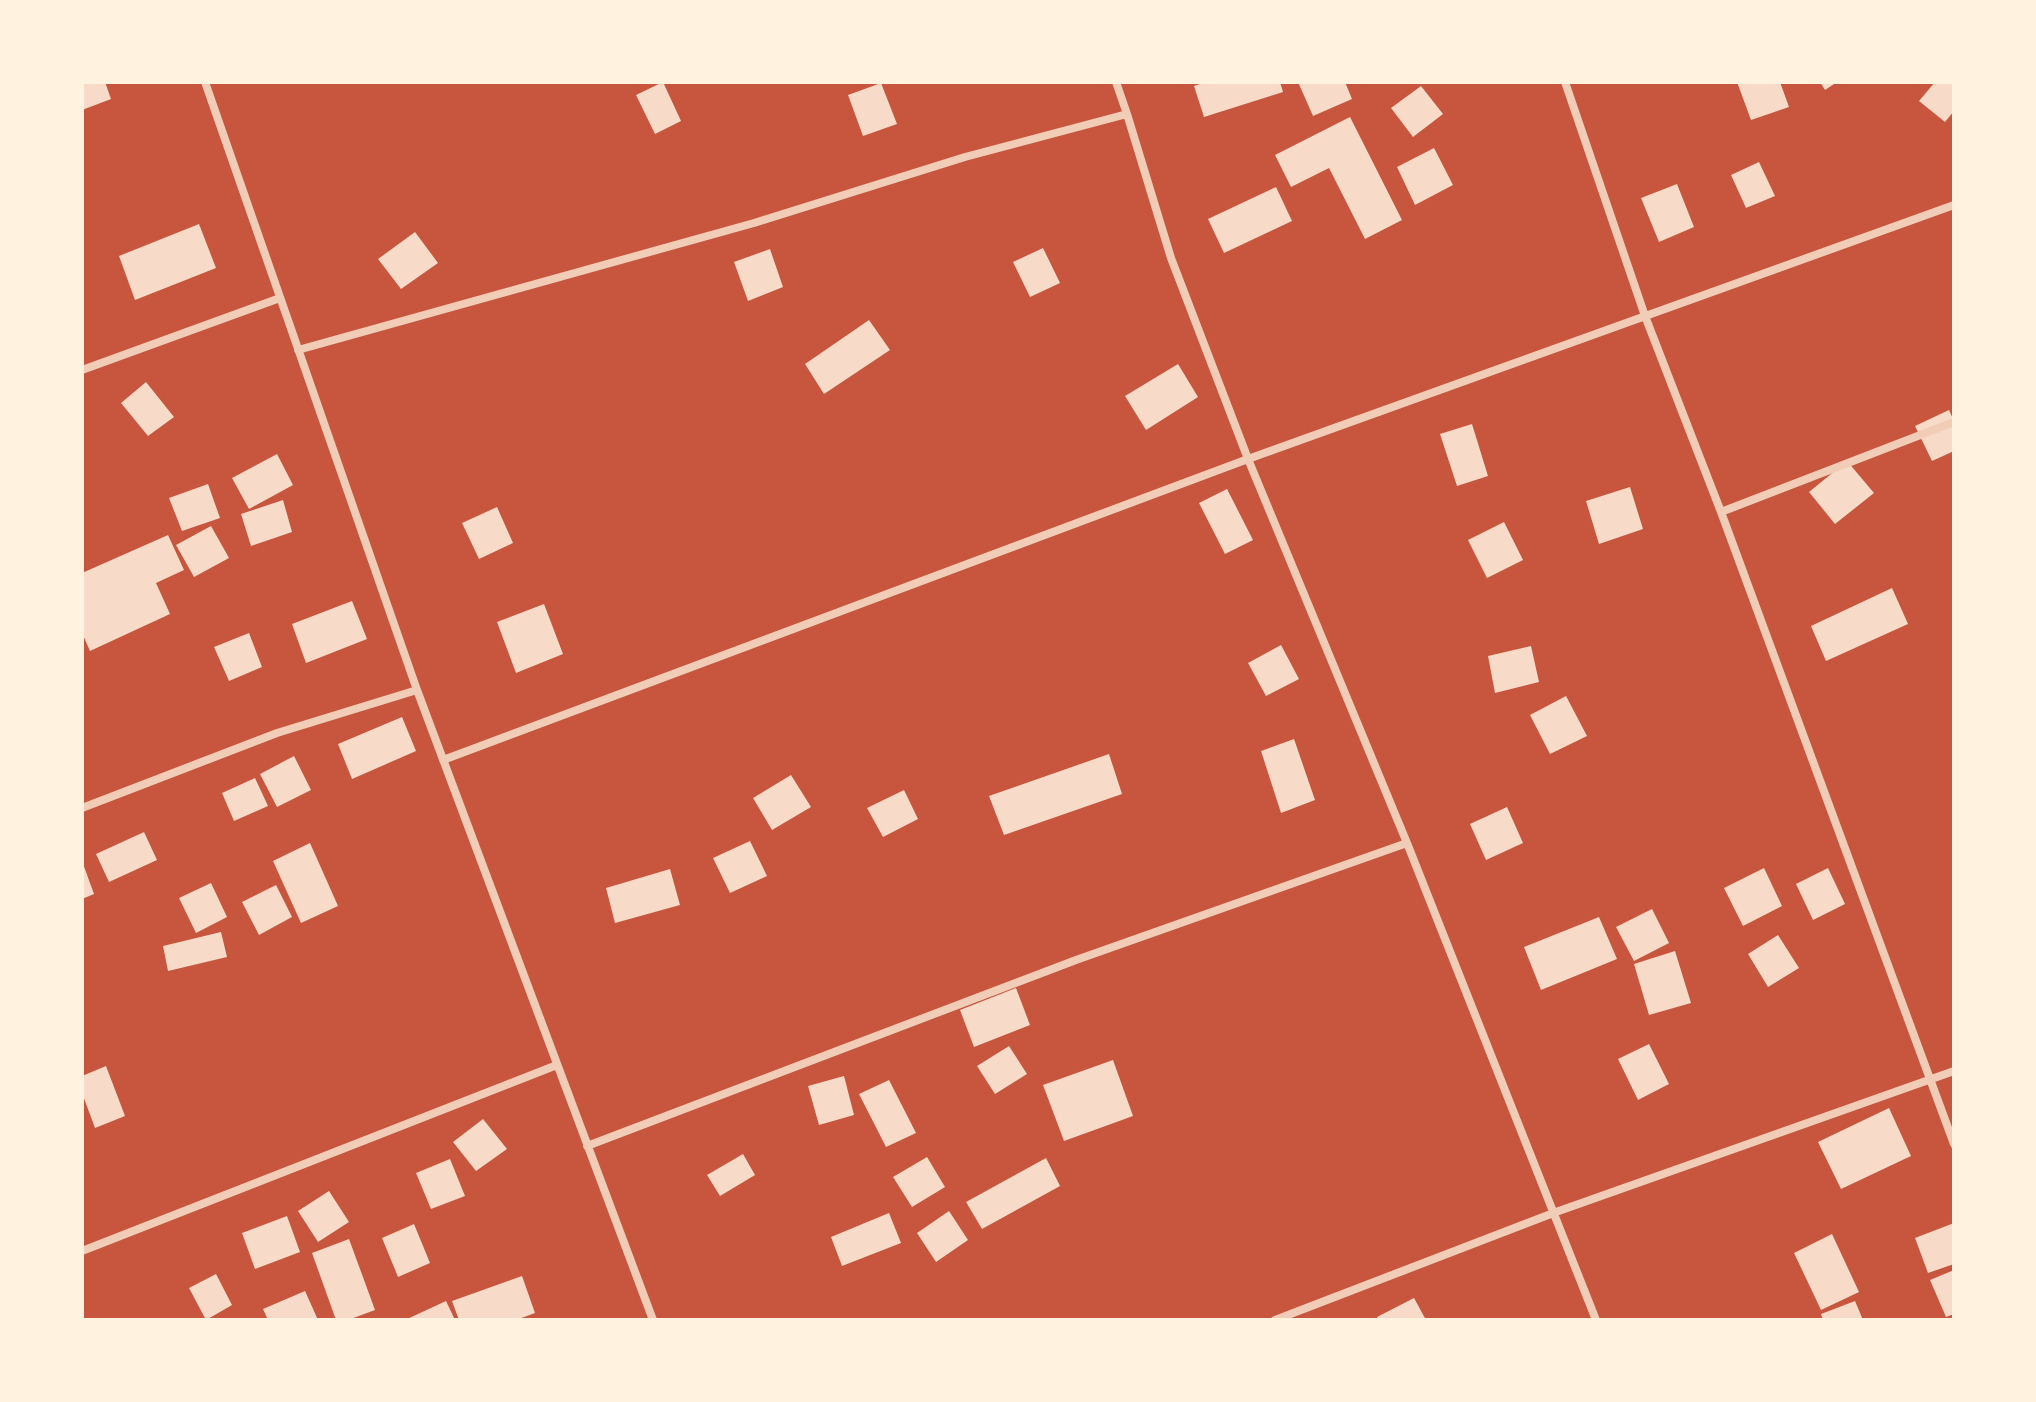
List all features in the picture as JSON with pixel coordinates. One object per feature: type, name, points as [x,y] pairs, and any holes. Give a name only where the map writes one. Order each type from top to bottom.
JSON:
[{"type":"street","points":[[205,82],[417,690],[653,1320]]},
{"type":"street","points":[[1116,82],[1171,258],[1248,459],[1407,843],[1556,1212],[1596,1320]]},
{"type":"street","points":[[1565,82],[1645,316],[1721,512],[1954,1144]]},
{"type":"street","points":[[298,350],[754,223],[965,157],[1127,114]]},
{"type":"street","points":[[443,760],[1248,459],[1954,205]]},
{"type":"street","points":[[82,370],[280,298]]},
{"type":"street","points":[[1721,512],[1954,422]]},
{"type":"street","points":[[82,808],[277,733],[417,690]]},
{"type":"street","points":[[587,1146],[1076,960],[1407,843]]},
{"type":"street","points":[[82,1251],[557,1065]]},
{"type":"street","points":[[1275,1320],[1556,1212],[1954,1071]]},
{"type":"building","points":[[82,82],[105,82],[111,99],[82,110]]},
{"type":"building","points":[[663,82],[681,121],[655,134],[636,95]]},
{"type":"building","points":[[1206,82],[1280,82],[1283,92],[1204,117],[1194,86]]},
{"type":"building","points":[[1298,82],[1345,82],[1352,99],[1313,116]]},
{"type":"building","points":[[1737,82],[1780,82],[1789,107],[1751,120]]},
{"type":"building","points":[[1820,82],[1837,82],[1825,90]]},
{"type":"building","points":[[1935,82],[1954,82],[1954,111],[1945,122],[1919,101]]},
{"type":"building","points":[[881,83],[897,124],[863,136],[848,95]]},
{"type":"building","points":[[1421,86],[1443,114],[1413,137],[1391,108]]},
{"type":"building","points":[[1350,117],[1402,220],[1365,239],[1329,168],[1291,187],[1275,155]]},
{"type":"building","points":[[1434,148],[1453,185],[1415,205],[1397,167]]},
{"type":"building","points":[[1759,162],[1775,196],[1746,208],[1731,175]]},
{"type":"building","points":[[1677,184],[1694,227],[1659,242],[1641,198]]},
{"type":"building","points":[[1276,187],[1292,221],[1224,253],[1208,219]]},
{"type":"building","points":[[199,224],[216,268],[135,300],[119,256]]},
{"type":"building","points":[[415,232],[438,263],[401,289],[378,259]]},
{"type":"building","points":[[1043,248],[1060,283],[1030,297],[1013,262]]},
{"type":"building","points":[[770,249],[783,287],[748,301],[734,262]]},
{"type":"building","points":[[869,320],[890,350],[824,394],[805,364]]},
{"type":"building","points":[[1178,364],[1198,397],[1146,430],[1125,396]]},
{"type":"building","points":[[146,382],[174,417],[148,436],[121,403]]},
{"type":"building","points":[[1949,410],[1954,421],[1954,451],[1932,461],[1915,426]]},
{"type":"building","points":[[1472,424],[1488,476],[1457,486],[1440,434]]},
{"type":"building","points":[[277,454],[293,485],[249,509],[232,478]]},
{"type":"building","points":[[1847,461],[1874,493],[1835,524],[1809,492]]},
{"type":"building","points":[[208,484],[220,518],[182,531],[169,498]]},
{"type":"building","points":[[1630,487],[1643,529],[1599,544],[1586,501]]},
{"type":"building","points":[[1227,489],[1253,540],[1225,554],[1199,503]]},
{"type":"building","points":[[283,500],[292,532],[251,546],[241,514]]},
{"type":"building","points":[[497,507],[513,543],[479,559],[462,523]]},
{"type":"building","points":[[1504,522],[1523,560],[1487,578],[1468,540]]},
{"type":"building","points":[[211,526],[229,558],[194,577],[176,545]]},
{"type":"building","points":[[168,535],[184,570],[156,583],[170,614],[90,651],[82,633],[82,573]]},
{"type":"building","points":[[1892,588],[1908,624],[1826,661],[1811,626]]},
{"type":"building","points":[[352,601],[367,639],[306,663],[292,624]]},
{"type":"building","points":[[544,604],[563,654],[516,673],[497,622]]},
{"type":"building","points":[[249,633],[262,667],[229,681],[214,647]]},
{"type":"building","points":[[1281,645],[1299,679],[1266,696],[1248,663]]},
{"type":"building","points":[[1531,646],[1539,682],[1495,693],[1488,656]]},
{"type":"building","points":[[1566,696],[1587,736],[1550,754],[1530,715]]},
{"type":"building","points":[[402,717],[416,751],[352,779],[338,744]]},
{"type":"building","points":[[1294,739],[1315,800],[1281,813],[1261,751]]},
{"type":"building","points":[[1109,754],[1122,794],[1004,835],[989,796]]},
{"type":"building","points":[[294,756],[311,790],[277,807],[260,774]]},
{"type":"building","points":[[791,775],[811,807],[772,830],[753,798]]},
{"type":"building","points":[[255,778],[268,806],[234,821],[222,793]]},
{"type":"building","points":[[904,790],[918,819],[883,837],[867,808]]},
{"type":"building","points":[[1507,807],[1523,843],[1486,860],[1470,824]]},
{"type":"building","points":[[144,832],[157,860],[109,882],[96,854]]},
{"type":"building","points":[[750,841],[767,876],[730,893],[713,858]]},
{"type":"building","points":[[310,843],[338,906],[301,923],[273,861]]},
{"type":"building","points":[[82,861],[94,894],[82,899]]},
{"type":"building","points":[[1764,868],[1782,906],[1743,926],[1724,888]]},
{"type":"building","points":[[1828,868],[1845,904],[1813,920],[1796,884]]},
{"type":"building","points":[[670,869],[680,905],[615,923],[606,888]]},
{"type":"building","points":[[211,883],[227,917],[196,933],[179,898]]},
{"type":"building","points":[[276,885],[292,917],[259,935],[242,902]]},
{"type":"building","points":[[1652,909],[1669,943],[1634,961],[1616,927]]},
{"type":"building","points":[[1599,917],[1617,959],[1541,990],[1524,947]]},
{"type":"building","points":[[221,932],[227,957],[168,971],[163,946]]},
{"type":"building","points":[[1778,935],[1799,968],[1768,987],[1748,954]]},
{"type":"building","points":[[1675,951],[1691,1003],[1649,1015],[1634,964]]},
{"type":"building","points":[[1016,988],[1030,1025],[974,1047],[960,1010]]},
{"type":"building","points":[[1649,1044],[1669,1084],[1638,1100],[1618,1059]]},
{"type":"building","points":[[1009,1046],[1027,1074],[995,1094],[977,1066]]},
{"type":"building","points":[[1113,1060],[1133,1116],[1064,1141],[1043,1085]]},
{"type":"building","points":[[106,1066],[125,1116],[95,1128],[82,1093],[82,1076]]},
{"type":"building","points":[[844,1076],[854,1115],[819,1125],[808,1086]]},
{"type":"building","points":[[889,1080],[916,1133],[886,1147],[859,1094]]},
{"type":"building","points":[[1889,1108],[1911,1156],[1841,1189],[1818,1142]]},
{"type":"building","points":[[483,1119],[507,1149],[476,1171],[453,1142]]},
{"type":"building","points":[[743,1154],[755,1175],[720,1196],[707,1175]]},
{"type":"building","points":[[927,1157],[945,1187],[912,1207],[893,1177]]},
{"type":"building","points":[[1046,1158],[1060,1186],[982,1229],[966,1202]]},
{"type":"building","points":[[450,1159],[465,1196],[431,1209],[416,1173]]},
{"type":"building","points":[[329,1191],[349,1222],[318,1242],[298,1211]]},
{"type":"building","points":[[949,1211],[968,1240],[936,1262],[917,1233]]},
{"type":"building","points":[[889,1213],[901,1243],[842,1266],[831,1237]]},
{"type":"building","points":[[287,1216],[300,1252],[255,1269],[242,1233]]},
{"type":"building","points":[[1954,1223],[1954,1264],[1928,1273],[1915,1238]]},
{"type":"building","points":[[414,1224],[430,1263],[398,1277],[382,1238]]},
{"type":"building","points":[[1832,1234],[1859,1292],[1821,1310],[1794,1253]]},
{"type":"building","points":[[349,1239],[375,1310],[348,1320],[336,1320],[312,1253]]},
{"type":"building","points":[[1954,1270],[1954,1314],[1946,1317],[1930,1280]]},
{"type":"building","points":[[216,1274],[232,1305],[206,1320],[189,1288]]},
{"type":"building","points":[[522,1276],[535,1313],[516,1320],[459,1320],[452,1301]]},
{"type":"building","points":[[305,1291],[318,1320],[268,1320],[263,1309]]},
{"type":"building","points":[[1414,1298],[1426,1320],[1378,1320],[1377,1317]]},
{"type":"building","points":[[446,1301],[455,1320],[405,1320]]},
{"type":"building","points":[[1855,1301],[1863,1320],[1823,1320],[1821,1314]]}]
